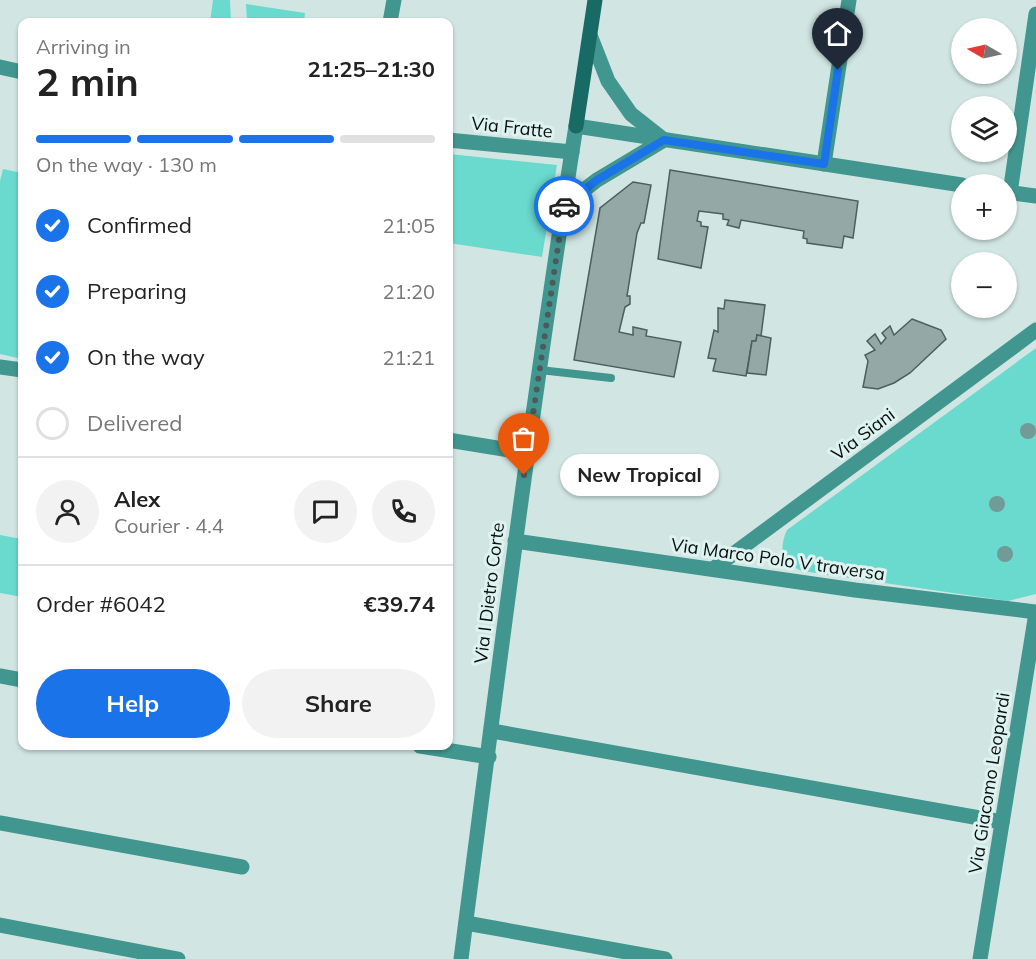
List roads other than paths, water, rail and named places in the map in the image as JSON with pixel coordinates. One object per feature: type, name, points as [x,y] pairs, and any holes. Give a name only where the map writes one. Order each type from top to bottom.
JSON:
[{"type":"street","points":[[391,18],[394,0]]},
{"type":"street","points":[[595,0],[576,126],[951,183]]},
{"type":"street","points":[[824,164],[849,0]]},
{"type":"street","points":[[1011,174],[1036,14]]},
{"type":"street","points":[[590,35],[608,81],[631,114],[664,140]]},
{"type":"street","points":[[0,67],[18,71]]},
{"type":"street","name":"Via I Dietro Corte","points":[[461,959],[527,453],[576,126]]},
{"type":"street","name":"Via Fratte","points":[[453,140],[572,152]]},
{"type":"street","points":[[563,206],[597,180],[664,140]]},
{"type":"street","points":[[1017,193],[1036,196]]},
{"type":"street","name":"Via Siani","points":[[713,569],[1036,330]]},
{"type":"street","points":[[0,367],[18,369]]},
{"type":"street","points":[[453,441],[527,453]]},
{"type":"street","name":"Via Marco Polo V traversa","points":[[515,541],[1036,612]]},
{"type":"street","name":"Via Giacomo Leopardi","points":[[980,959],[1036,612]]},
{"type":"street","points":[[0,676],[18,679]]},
{"type":"street","points":[[492,731],[1002,822]]},
{"type":"street","points":[[445,750],[489,757]]},
{"type":"street","points":[[0,823],[242,867]]},
{"type":"street","points":[[466,923],[665,959]]},
{"type":"street","points":[[0,925],[178,959]]},
{"type":"lane","points":[[540,370],[611,378]]},
{"type":"place","name":"New Tropical","points":[[524,475]]}]
